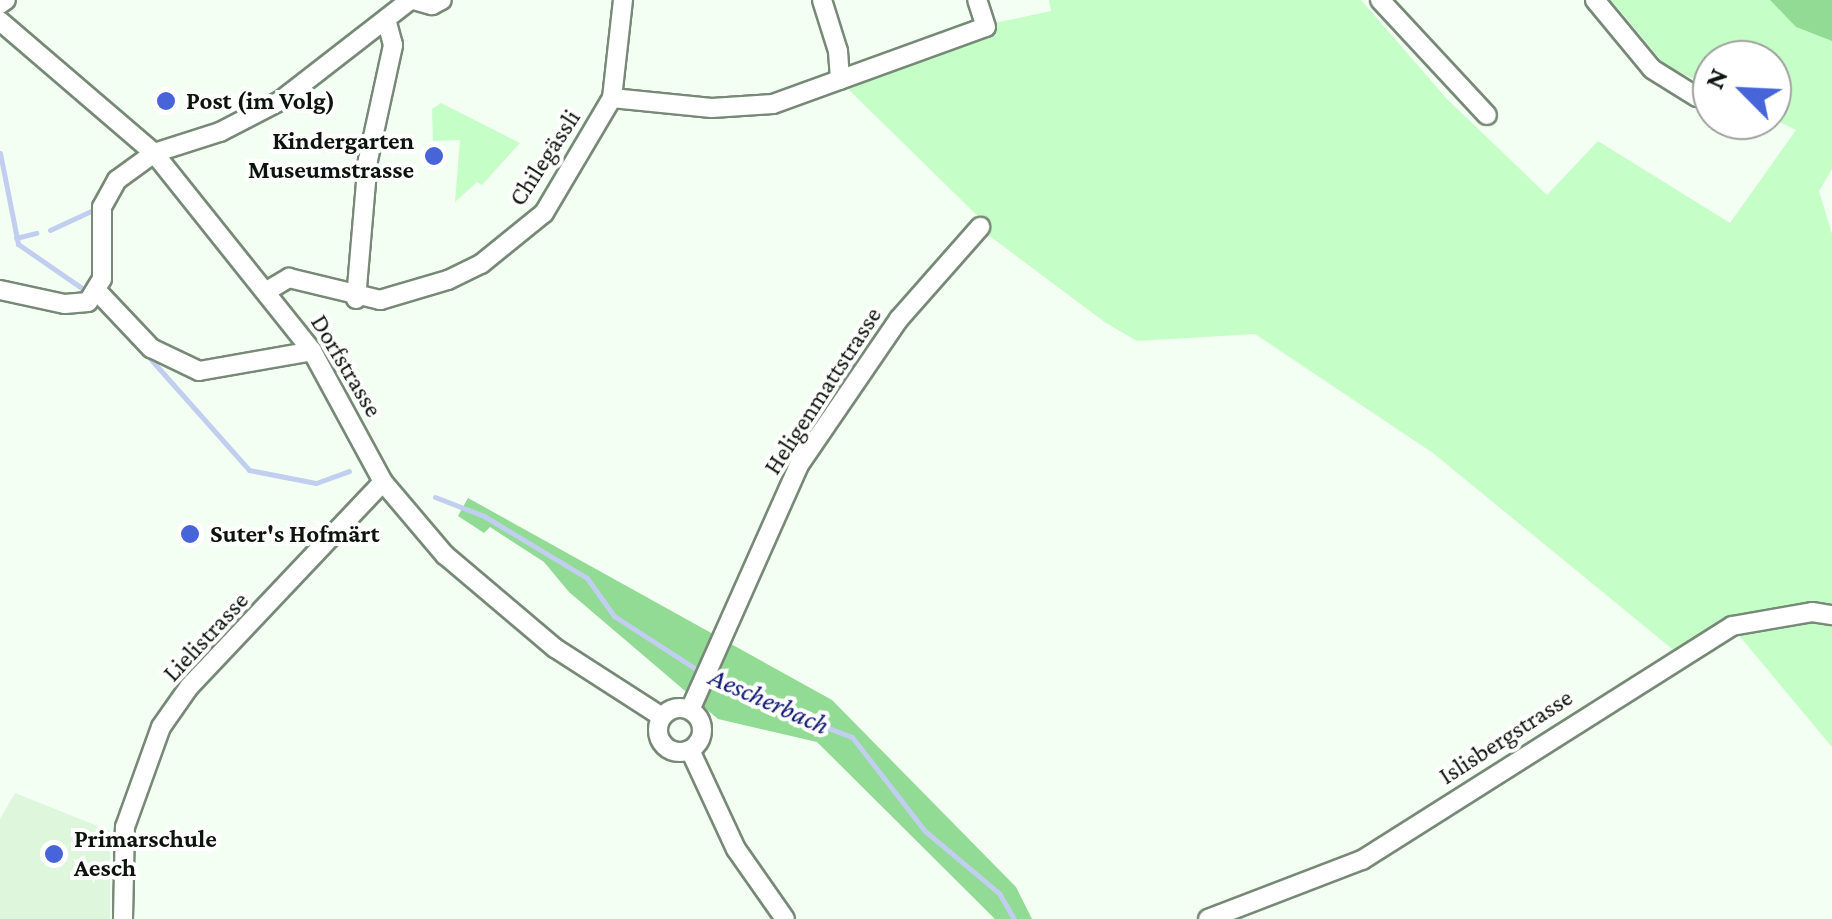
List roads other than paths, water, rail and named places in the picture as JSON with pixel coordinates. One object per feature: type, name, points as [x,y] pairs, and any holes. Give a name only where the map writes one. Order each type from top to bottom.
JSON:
[{"type":"street","points":[[93,297],[106,194],[154,153],[220,132],[280,101],[387,24],[412,0],[432,5],[442,0]]},
{"type":"street","points":[[612,98],[624,0]]},
{"type":"street","points":[[822,0],[840,80]]},
{"type":"street","name":"Chilegässli","points":[[267,291],[289,278],[356,299],[392,298],[448,280],[508,245],[556,197],[612,98],[727,107],[772,104],[986,27],[977,0]]},
{"type":"street","points":[[1380,0],[1487,115]]},
{"type":"street","points":[[1595,0],[1652,69],[1692,94]]},
{"type":"street","name":"Dorfstrasse","points":[[0,21],[154,153],[312,351],[383,482],[490,595],[555,648],[662,717]]},
{"type":"street","points":[[356,299],[368,160],[393,45],[387,24]]},
{"type":"street","name":"Heligenmattstrasse","points":[[690,710],[799,465],[898,318],[980,228]]},
{"type":"street","points":[[0,290],[65,304],[93,297]]},
{"type":"street","points":[[93,297],[151,348],[198,371],[312,351]]},
{"type":"street","name":"Lielistrasse","points":[[124,919],[125,827],[161,727],[188,687],[383,482]]},
{"type":"street","name":"Islisbergstrasse","points":[[1208,919],[1362,860],[1732,626],[1796,614],[1832,615]]},
{"type":"street","points":[[672,709],[690,710],[702,734],[690,750],[663,744],[662,717],[672,709]]},
{"type":"street","points":[[690,750],[736,848],[785,919]]},
{"type":"waterway","name":"Aescherbach","points":[[0,153],[18,244],[89,293]]},
{"type":"waterway","points":[[50,230],[93,210]]},
{"type":"waterway","points":[[16,238],[36,233]]},
{"type":"waterway","name":"Aescherbach","points":[[95,301],[118,326]]},
{"type":"waterway","name":"Aescherbach","points":[[147,355],[249,470],[316,483],[349,471]]},
{"type":"waterway","name":"Aescherbach","points":[[435,497],[484,516],[587,578],[614,616],[730,691],[852,737],[925,831],[999,893],[1014,919]]},
{"type":"place","name":"Post (im Volg)","points":[[166,101]]},
{"type":"place","name":"Kindergarten Museumstrasse","points":[[434,156]]},
{"type":"place","name":"Suter's Hofmärt","points":[[190,534]]},
{"type":"place","name":"Primarschule Aesch","points":[[54,854]]}]
